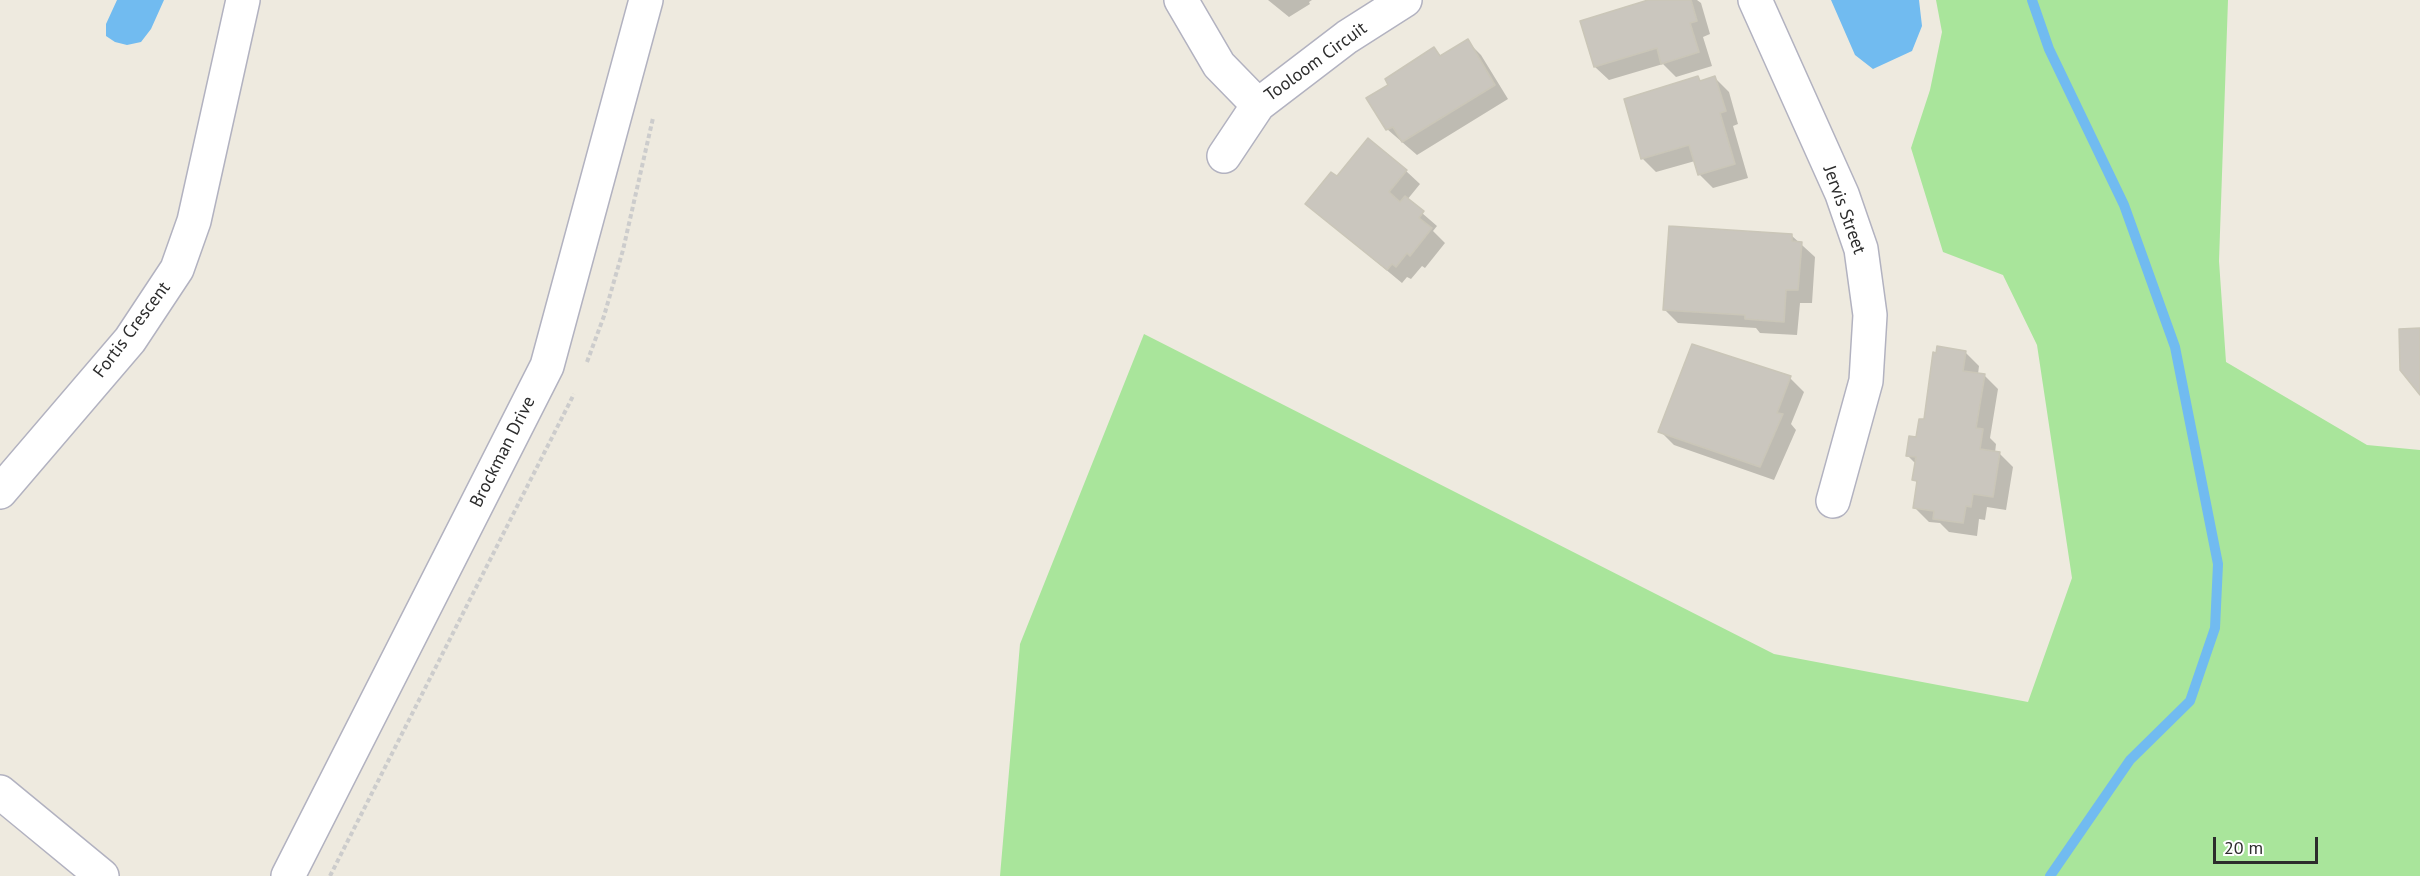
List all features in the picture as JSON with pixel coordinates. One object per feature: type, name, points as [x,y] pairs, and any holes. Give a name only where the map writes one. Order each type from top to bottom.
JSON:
[{"type":"street","name":"Fortis Crescent","points":[[0,492],[130,340],[177,269],[194,221],[243,0]]},
{"type":"street","name":"Brockman Drive","points":[[288,876],[547,366],[646,0]]},
{"type":"street","name":"Tooloom Circuit","points":[[1181,0],[1220,65],[1258,105]]},
{"type":"street","name":"Tooloom Circuit","points":[[1224,156],[1258,105],[1347,37],[1405,0]]},
{"type":"street","name":"Jervis Street","points":[[1755,0],[1842,194],[1861,249],[1870,315],[1866,381],[1833,501]]},
{"type":"street","points":[[0,792],[102,876]]},
{"type":"green space","points":[[1936,0],[2228,0],[2219,261],[2226,362],[2367,445],[2420,450],[2420,876],[1000,876],[1020,644],[1144,334],[1774,654],[2028,702],[2072,578],[2037,345],[2003,275],[1943,252],[1911,148],[1930,90],[1942,32]]},
{"type":"water","points":[[117,0],[164,0],[151,29],[141,42],[127,45],[115,42],[106,36],[106,24]]},
{"type":"water","points":[[1831,0],[1919,0],[1922,26],[1912,51],[1873,69],[1855,55]]},
{"type":"building","points":[[1648,0],[1691,0],[1697,21],[1690,23],[1699,52],[1661,64],[1657,48],[1594,67],[1580,21]]},
{"type":"building","points":[[1468,39],[1495,85],[1402,142],[1393,127],[1386,130],[1366,98],[1388,85],[1385,79],[1434,47],[1440,56]]},
{"type":"building","points":[[1698,76],[1700,81],[1715,76],[1726,111],[1720,113],[1735,164],[1698,175],[1689,145],[1641,159],[1624,99]]},
{"type":"building","points":[[1368,138],[1407,170],[1389,192],[1400,202],[1405,196],[1424,211],[1419,218],[1432,228],[1410,256],[1407,253],[1396,267],[1392,264],[1387,270],[1305,204],[1331,172],[1337,176]]},
{"type":"building","points":[[1669,226],[1792,234],[1792,241],[1802,242],[1798,290],[1786,290],[1784,322],[1745,319],[1745,315],[1663,310]]},
{"type":"building","points":[[2420,328],[2420,395],[2400,370],[2399,329]]},
{"type":"building","points":[[1692,344],[1791,376],[1777,413],[1783,414],[1760,467],[1658,432]]},
{"type":"building","points":[[1937,346],[1966,351],[1963,371],[1985,374],[1976,428],[1983,429],[1980,449],[2000,452],[1993,497],[1973,494],[1971,507],[1966,506],[1963,523],[1933,519],[1934,511],[1913,508],[1917,481],[1912,480],[1916,457],[1906,456],[1909,436],[1916,437],[1919,419],[1924,419],[1933,352],[1936,353]]},
{"type":"waterway","points":[[2032,0],[2049,49],[2124,205],[2175,347],[2218,564],[2215,628],[2190,701],[2130,760],[2050,876]]}]
